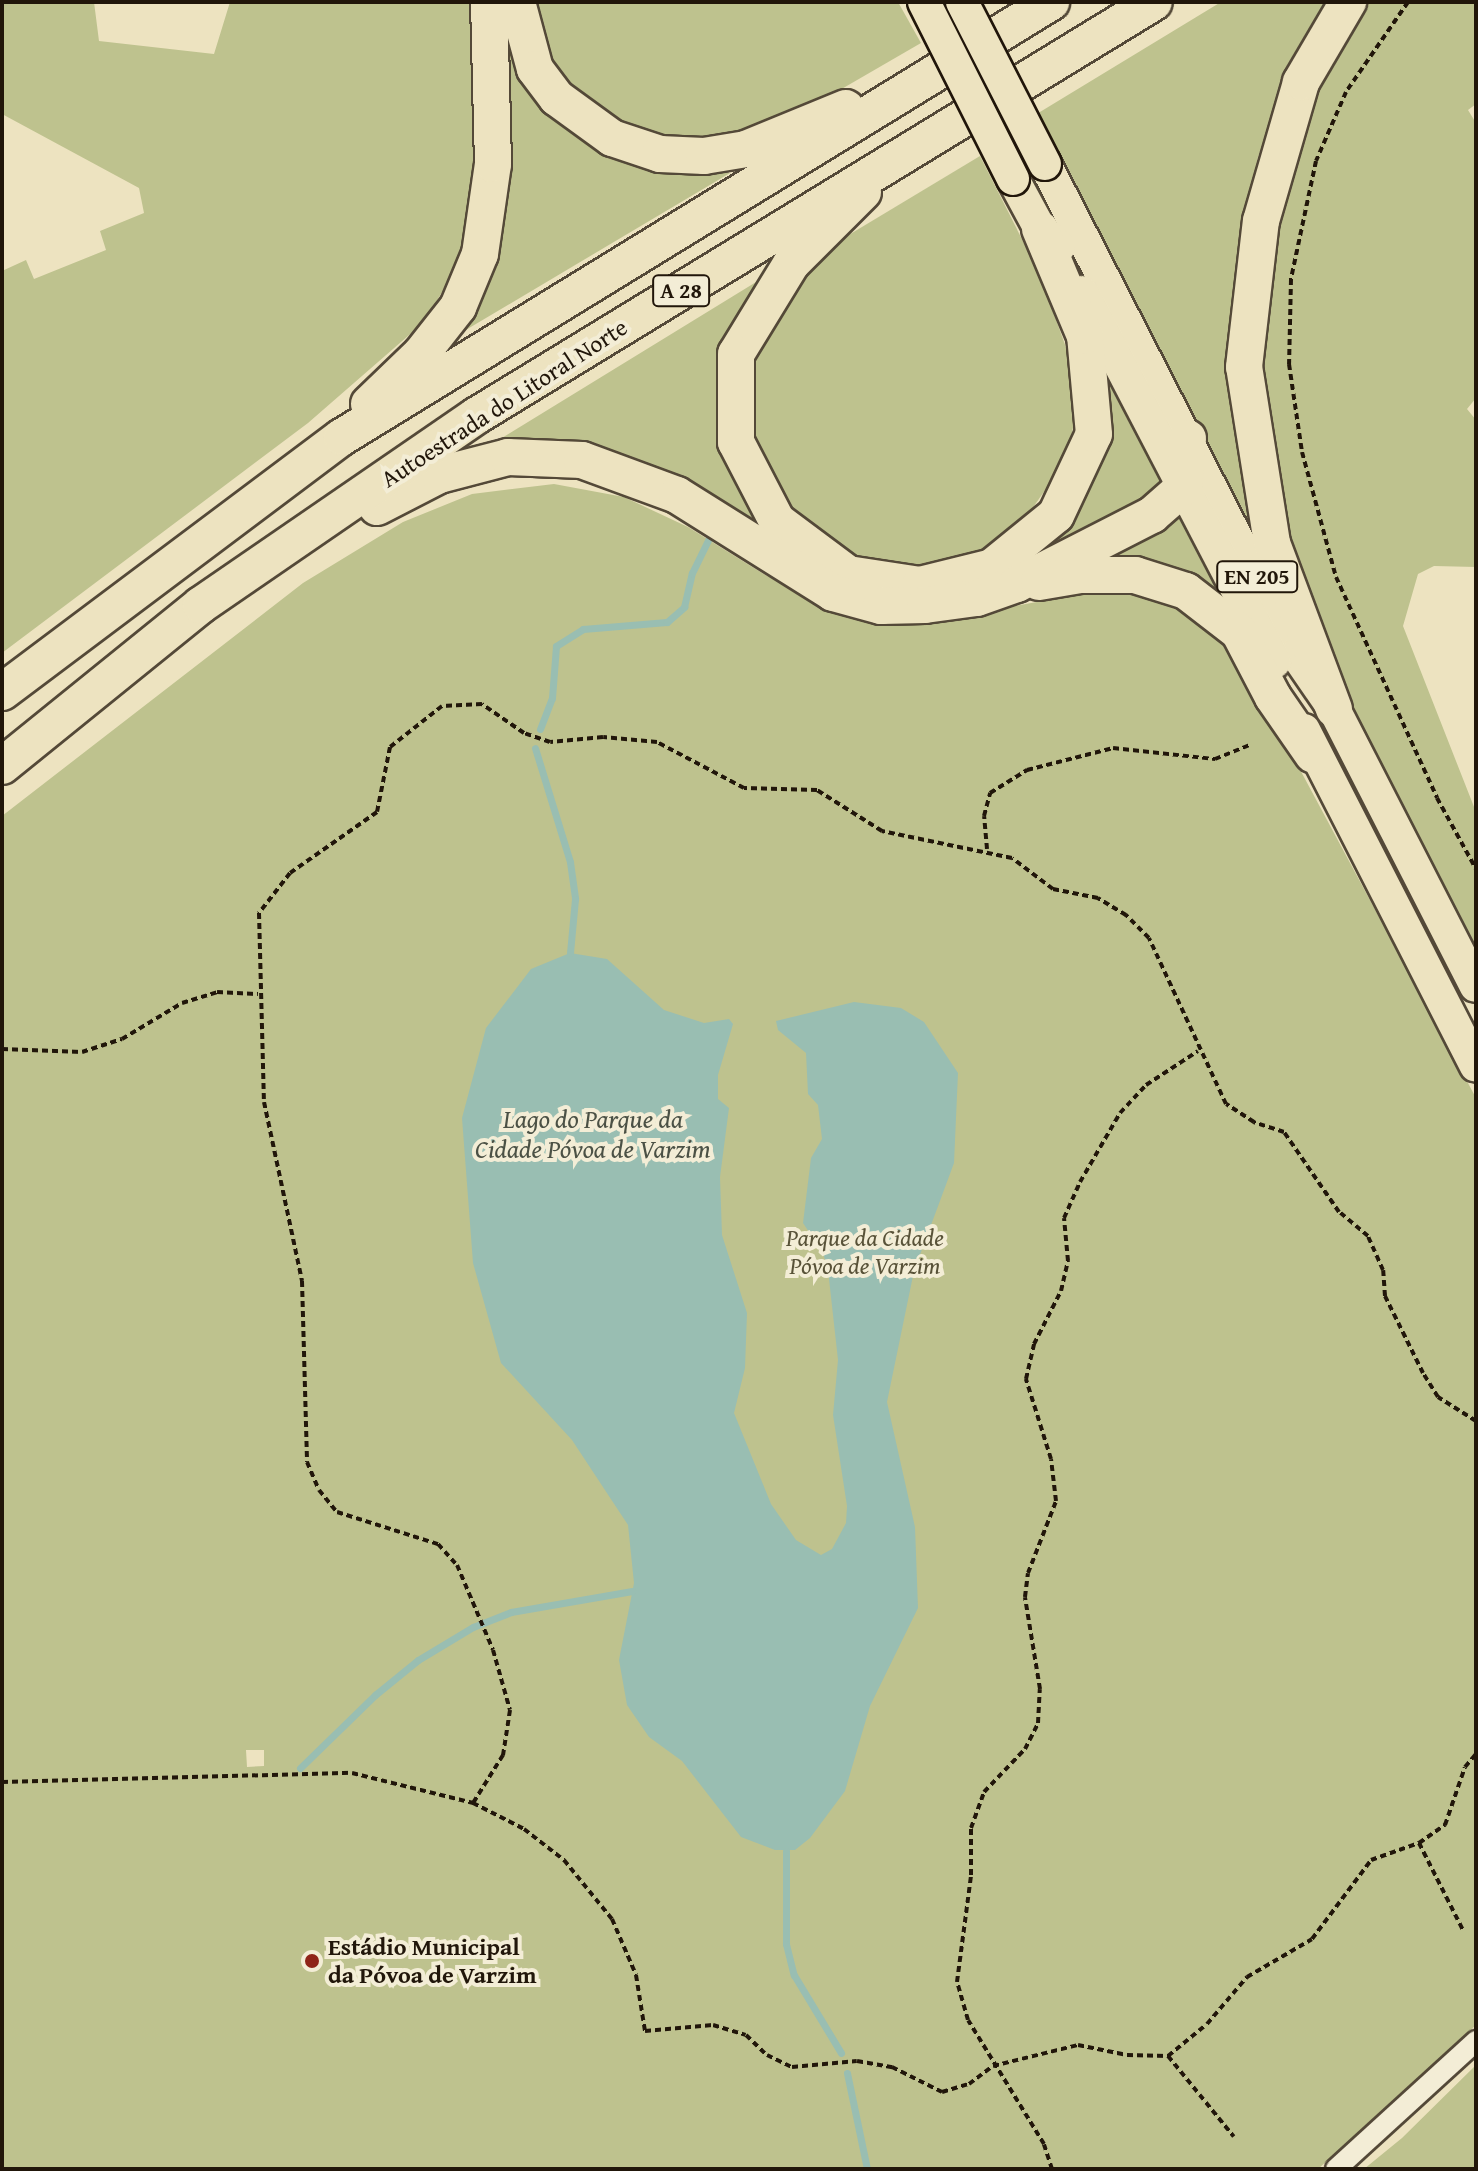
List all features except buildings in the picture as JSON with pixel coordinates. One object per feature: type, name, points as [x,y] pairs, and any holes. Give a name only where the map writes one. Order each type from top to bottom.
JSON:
[{"type":"highway","points":[[342,437],[458,307],[480,254],[493,164],[489,2]]},
{"type":"highway","points":[[517,2],[535,69],[557,98],[612,138],[660,154],[704,156],[746,149],[827,114],[902,92]]},
{"type":"highway","name":"A 28","points":[[2,692],[342,437],[1051,2]]},
{"type":"highway","name":"Autoestrada do Litoral Norte","points":[[2,766],[201,605],[476,416],[1154,2]]},
{"type":"highway","points":[[1334,709],[1272,543],[1244,367],[1261,221],[1301,82],[1348,2]]},
{"type":"highway","points":[[886,165],[844,216],[791,264],[736,354],[736,442],[777,521],[848,574],[920,585],[992,567],[1056,515],[1094,434],[1085,336],[1040,229]]},
{"type":"highway","points":[[328,517],[376,507],[439,475],[508,457],[582,460],[677,495],[833,593],[881,606],[925,605],[977,598],[1017,584],[1152,515],[1184,487],[1188,438]]},
{"type":"highway","points":[[1017,584],[1080,575],[1135,575],[1186,591],[1239,632],[1273,697],[1313,755]]},
{"type":"main road","name":"EN 205","points":[[924,2],[1013,179],[1040,229],[1058,246],[1184,487],[1288,688],[1313,755],[1476,1066]]},
{"type":"main road","name":"EN 205","points":[[962,2],[1296,654],[1334,709],[1476,986]]},
{"type":"street","points":[[1336,2169],[1476,2041]]},
{"type":"path","points":[[1408,2],[1346,92],[1316,161],[1291,279],[1289,364],[1302,452],[1336,577],[1432,788],[1476,869]]},
{"type":"path","points":[[473,1803],[503,1755],[510,1710],[485,1630],[457,1565],[438,1544],[337,1512],[319,1490],[307,1462],[302,1281],[264,1102],[258,994],[259,913],[290,873],[377,812],[390,747],[442,706],[482,704],[524,733],[550,742],[603,737],[657,742],[744,788],[817,790],[882,831],[987,849],[1012,858],[1053,889],[1098,898],[1126,915],[1149,938],[1198,1051],[1226,1104],[1254,1122],[1284,1132],[1339,1212],[1368,1236],[1383,1270],[1385,1296],[1423,1373],[1438,1397],[1476,1421]]},
{"type":"path","points":[[987,849],[984,816],[990,793],[1027,770],[1113,748],[1215,759],[1250,745]]},
{"type":"path","points":[[2,1049],[82,1052],[122,1039],[182,1003],[217,992],[258,994]]},
{"type":"path","points":[[1052,2169],[1044,2144],[993,2066],[968,2020],[957,1982],[971,1875],[971,1828],[984,1792],[1025,1749],[1038,1723],[1040,1689],[1025,1597],[1028,1573],[1056,1501],[1051,1459],[1026,1379],[1034,1344],[1061,1291],[1068,1261],[1064,1218],[1080,1182],[1120,1113],[1146,1085],[1198,1051]]},
{"type":"path","points":[[2,1782],[352,1773],[473,1803],[524,1829],[564,1860],[612,1919],[636,1975],[645,2031],[713,2025],[746,2035],[767,2055],[792,2067],[831,2067],[857,2061],[892,2067],[942,2092],[969,2084],[993,2066],[1078,2045],[1127,2055],[1168,2056],[1207,2024],[1247,1977],[1312,1939],[1371,1860],[1419,1843],[1445,1825],[1465,1767],[1476,1754]]},
{"type":"path","points":[[1419,1843],[1463,1930]]},
{"type":"path","points":[[1168,2056],[1234,2137]]},
{"type":"green space","points":[[2,2],[94,2],[99,41],[214,54],[230,2],[476,2],[478,127],[466,252],[424,322],[308,423],[2,653],[2,271],[26,260],[34,279],[106,250],[100,231],[144,213],[139,188],[2,114]]},
{"type":"green space","points":[[533,2],[898,2],[921,43],[776,127],[734,139],[672,141],[596,112],[559,74],[540,36]]},
{"type":"green space","points":[[1221,2],[1330,2],[1294,64],[1258,157],[1237,257],[1231,338],[1239,455],[1262,556],[1035,115]]},
{"type":"green space","points":[[1359,2],[1476,2],[1476,104],[1468,110],[1476,123],[1476,398],[1467,409],[1476,420],[1476,567],[1434,566],[1418,574],[1403,626],[1476,812],[1476,953],[1350,702],[1289,552],[1257,352],[1264,270],[1300,119]]},
{"type":"green space","points":[[499,25],[607,153],[664,171],[730,173],[459,334]]},
{"type":"green space","points":[[980,156],[1040,275],[1073,367],[1075,417],[1067,459],[1022,523],[982,552],[933,566],[897,569],[862,562],[785,507],[754,448],[751,371],[764,328],[783,293],[837,242]]},
{"type":"green space","points":[[761,279],[740,314],[721,367],[721,433],[729,467],[766,530],[828,576],[878,593],[928,594],[980,583],[1038,553],[1078,506],[1094,467],[1106,377],[1164,484],[1158,496],[1139,515],[991,582],[952,594],[904,598],[877,596],[826,578],[664,476],[579,451],[493,448],[492,444]]},
{"type":"green space","name":"Parque da Cidade Póvoa de Varzim","points":[[554,484],[624,497],[688,527],[767,576],[855,615],[931,621],[1120,587],[1183,606],[1230,639],[1476,1098],[1476,2025],[1318,2169],[2,2169],[2,816],[303,583],[403,522],[472,494]],"holes":[[[246,1750],[264,1750],[264,1766],[247,1767]]]},
{"type":"green space","points":[[1178,511],[1221,596],[1097,556]]},
{"type":"green space","points":[[1476,2065],[1476,2169],[1364,2169],[1402,2138]]},
{"type":"water","name":"Lago do Parque da Cidade Póvoa de Varzim","points":[[570,953],[607,959],[664,1010],[704,1023],[729,1019],[733,1024],[718,1075],[718,1099],[729,1108],[720,1177],[722,1235],[747,1313],[745,1368],[734,1413],[771,1504],[796,1540],[821,1555],[832,1549],[846,1523],[847,1506],[833,1415],[838,1360],[828,1270],[823,1253],[803,1223],[811,1158],[822,1139],[818,1105],[808,1094],[806,1053],[778,1030],[776,1021],[854,1002],[901,1008],[924,1022],[958,1073],[954,1163],[914,1271],[887,1402],[915,1527],[918,1608],[870,1706],[845,1791],[810,1838],[795,1850],[775,1850],[741,1837],[682,1761],[649,1737],[627,1705],[619,1660],[634,1583],[628,1525],[572,1440],[501,1363],[473,1263],[462,1118],[486,1028],[531,969]]},
{"type":"waterway","points":[[540,729],[552,698],[556,646],[583,629],[667,622],[684,607],[692,573],[708,540]]},
{"type":"waterway","points":[[535,748],[570,862],[575,899],[570,953]]},
{"type":"waterway","points":[[300,1768],[375,1695],[418,1660],[473,1627],[511,1612],[632,1591]]},
{"type":"waterway","points":[[786,1851],[786,1944],[794,1975],[841,2053]]},
{"type":"waterway","points":[[847,2073],[867,2169]]},
{"type":"place","name":"Estádio Municipal da Póvoa de Varzim","points":[[312,1961]]}]
